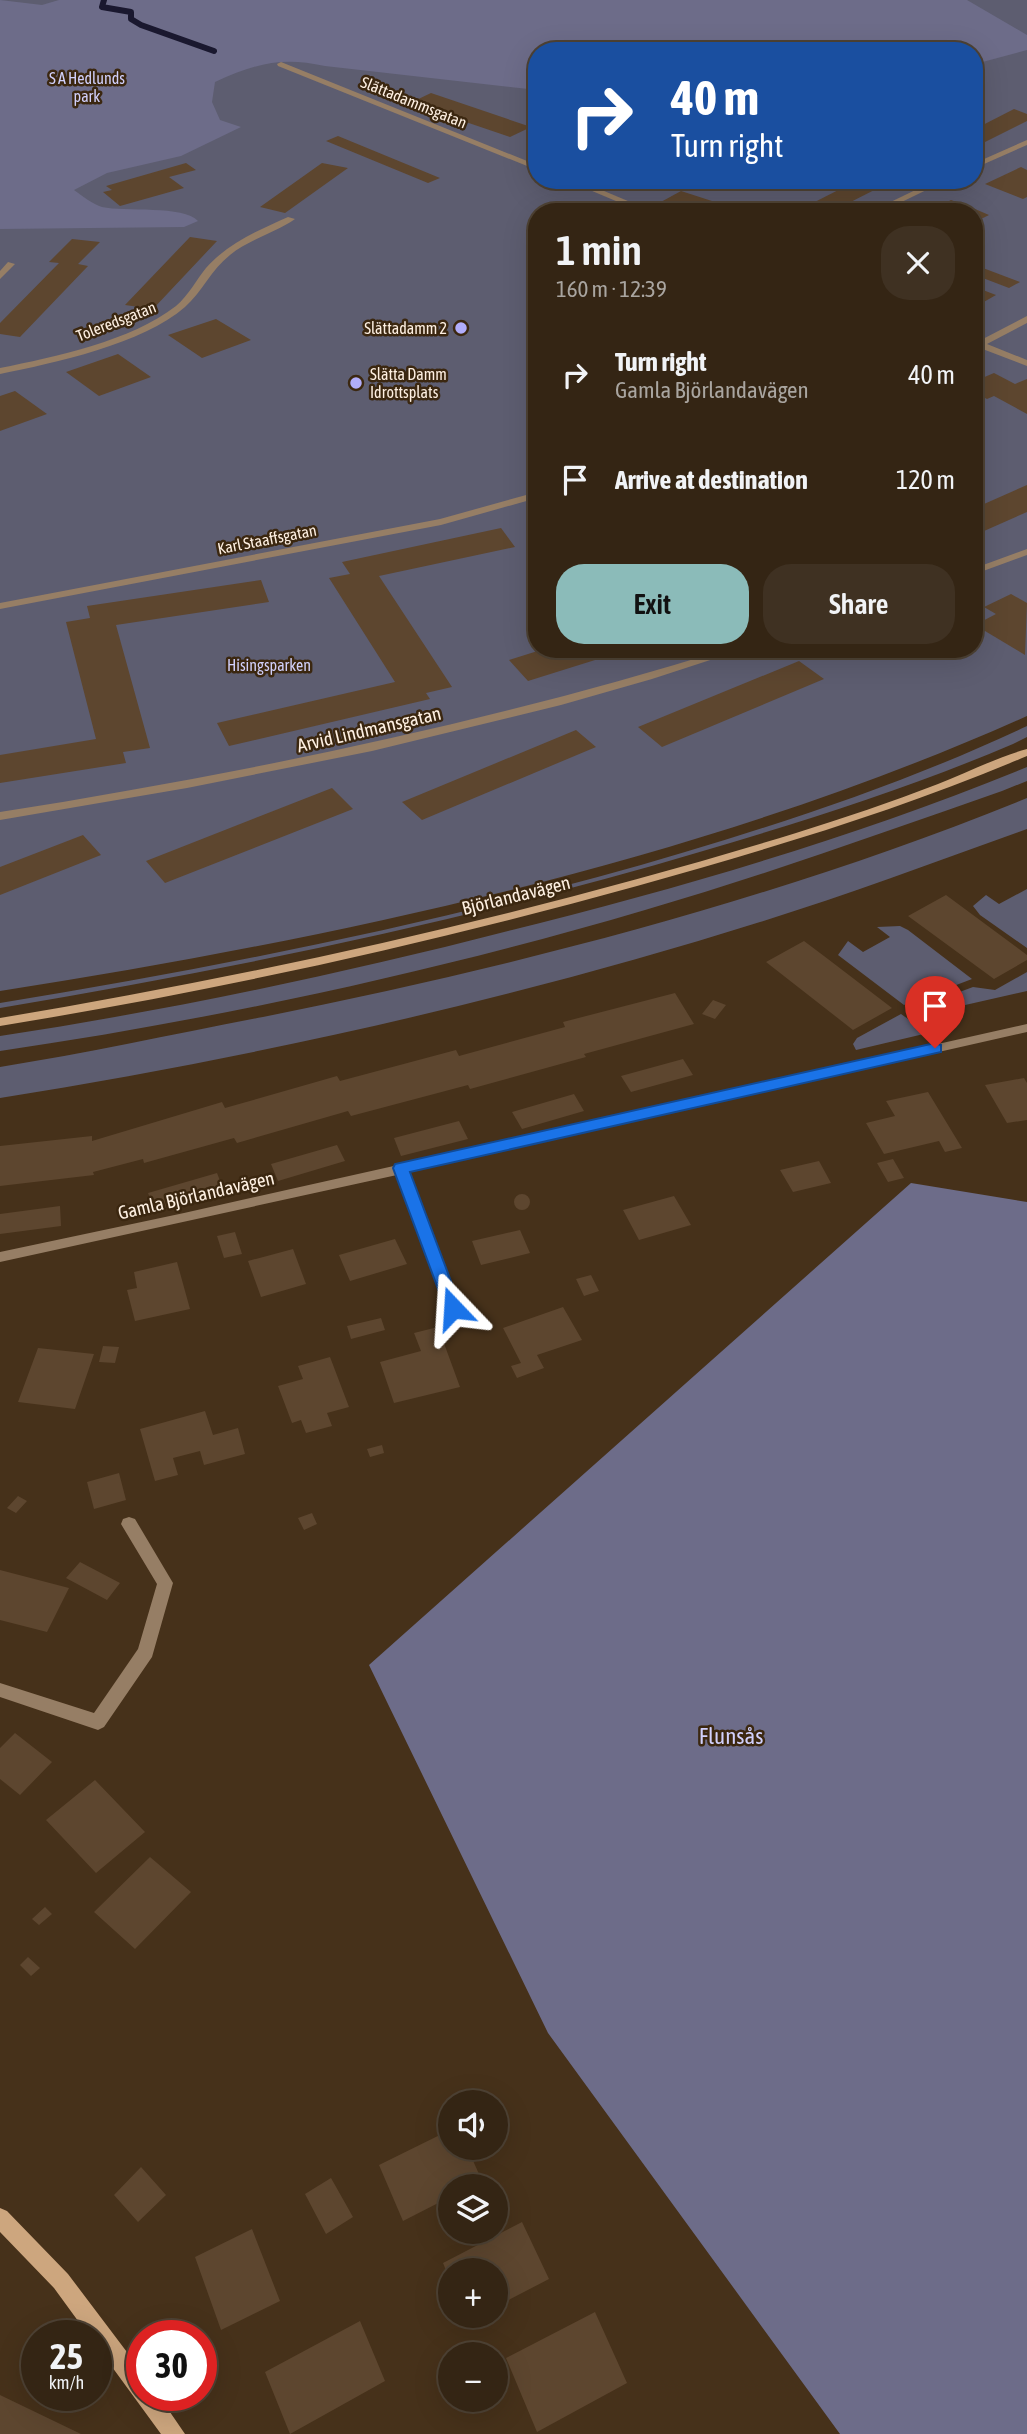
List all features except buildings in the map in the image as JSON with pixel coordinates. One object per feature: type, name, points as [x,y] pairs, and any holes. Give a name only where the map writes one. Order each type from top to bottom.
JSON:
[{"type":"street","name":"Slättadammsgatan","points":[[281,64],[528,164]]},
{"type":"street","points":[[983,162],[1027,142]]},
{"type":"street","points":[[592,189],[628,203]]},
{"type":"street","points":[[893,203],[924,189]]},
{"type":"street","name":"Toleredsgatan","points":[[0,371],[33,365],[91,347],[160,321],[179,308],[218,261],[234,248],[291,219]]},
{"type":"street","points":[[0,276],[11,264]]},
{"type":"street","points":[[983,342],[1027,319]]},
{"type":"street","points":[[983,347],[1027,363]]},
{"type":"street","name":"Karl Staaffsgatan","points":[[0,606],[441,522],[528,498]]},
{"type":"street","points":[[983,567],[1027,552]]},
{"type":"street","name":"Arvid Lindmansgatan","points":[[0,816],[221,779],[425,735],[675,670],[711,658]]},
{"type":"street","name":"Björlandavägen","points":[[0,1022],[236,980],[500,920],[775,843],[930,791],[1027,752]]},
{"type":"street","name":"Gamla Björlandavägen","points":[[0,1257],[1027,1028]]},
{"type":"street","points":[[401,1168],[453,1308]]},
{"type":"street","points":[[0,1690],[98,1722],[146,1652],[165,1583],[129,1524]]},
{"type":"street","points":[[0,2218],[61,2281],[126,2368]]},
{"type":"street","points":[[157,2411],[174,2434]]},
{"type":"green space","name":"Hisingsparken","points":[[0,0],[1027,0],[1027,716],[905,767],[780,812],[653,852],[392,918],[130,970],[0,991]]},
{"type":"green space","name":"S A Hedlunds park","points":[[0,0],[42,5],[59,0],[967,0],[1027,35],[1027,50],[983,62],[983,42],[528,42],[528,89],[309,63],[281,62],[256,66],[215,82],[212,102],[220,120],[241,127],[181,156],[107,173],[74,190],[102,207],[167,211],[191,216],[198,221],[184,227],[0,229]]},
{"type":"green space","points":[[1027,726],[1027,737],[1013,744],[898,789],[782,827],[616,876],[442,920],[266,959],[0,1008],[0,1003],[173,973],[345,938],[516,899],[601,876],[729,839],[859,795],[944,763]]},
{"type":"green space","points":[[1027,767],[1027,781],[1002,791],[825,853],[566,933],[406,973],[244,1009],[0,1051],[0,1036],[192,1003],[319,976],[640,897],[835,838]]},
{"type":"green space","points":[[1027,798],[1027,829],[827,900],[667,950],[573,977],[383,1024],[192,1064],[0,1098],[0,1067],[360,997],[650,926],[840,867]]},
{"type":"green space","points":[[1027,889],[1027,948],[980,915],[973,906],[986,895],[999,904]]},
{"type":"green space","points":[[900,926],[972,979],[904,1005],[838,955],[848,941],[863,952],[890,937],[877,927]]},
{"type":"green space","points":[[1027,972],[1027,991],[930,1013],[936,1029],[911,1010],[973,987],[995,990]]},
{"type":"green space","points":[[901,1014],[928,1033],[856,1050],[853,1044],[857,1038]]},
{"type":"green space","name":"Flunsås","points":[[911,1183],[1027,1202],[1027,2434],[840,2434],[548,2033],[369,1665]]},
{"type":"waterway","points":[[104,0],[102,7],[131,12],[131,19],[141,25],[214,51]]},
{"type":"place","name":"Slättadamm 2","points":[[461,328]]},
{"type":"place","name":"Slätta Damm Idrottsplats","points":[[356,383]]},
{"type":"route","points":[[453,1308],[401,1168],[935,1048]]}]
